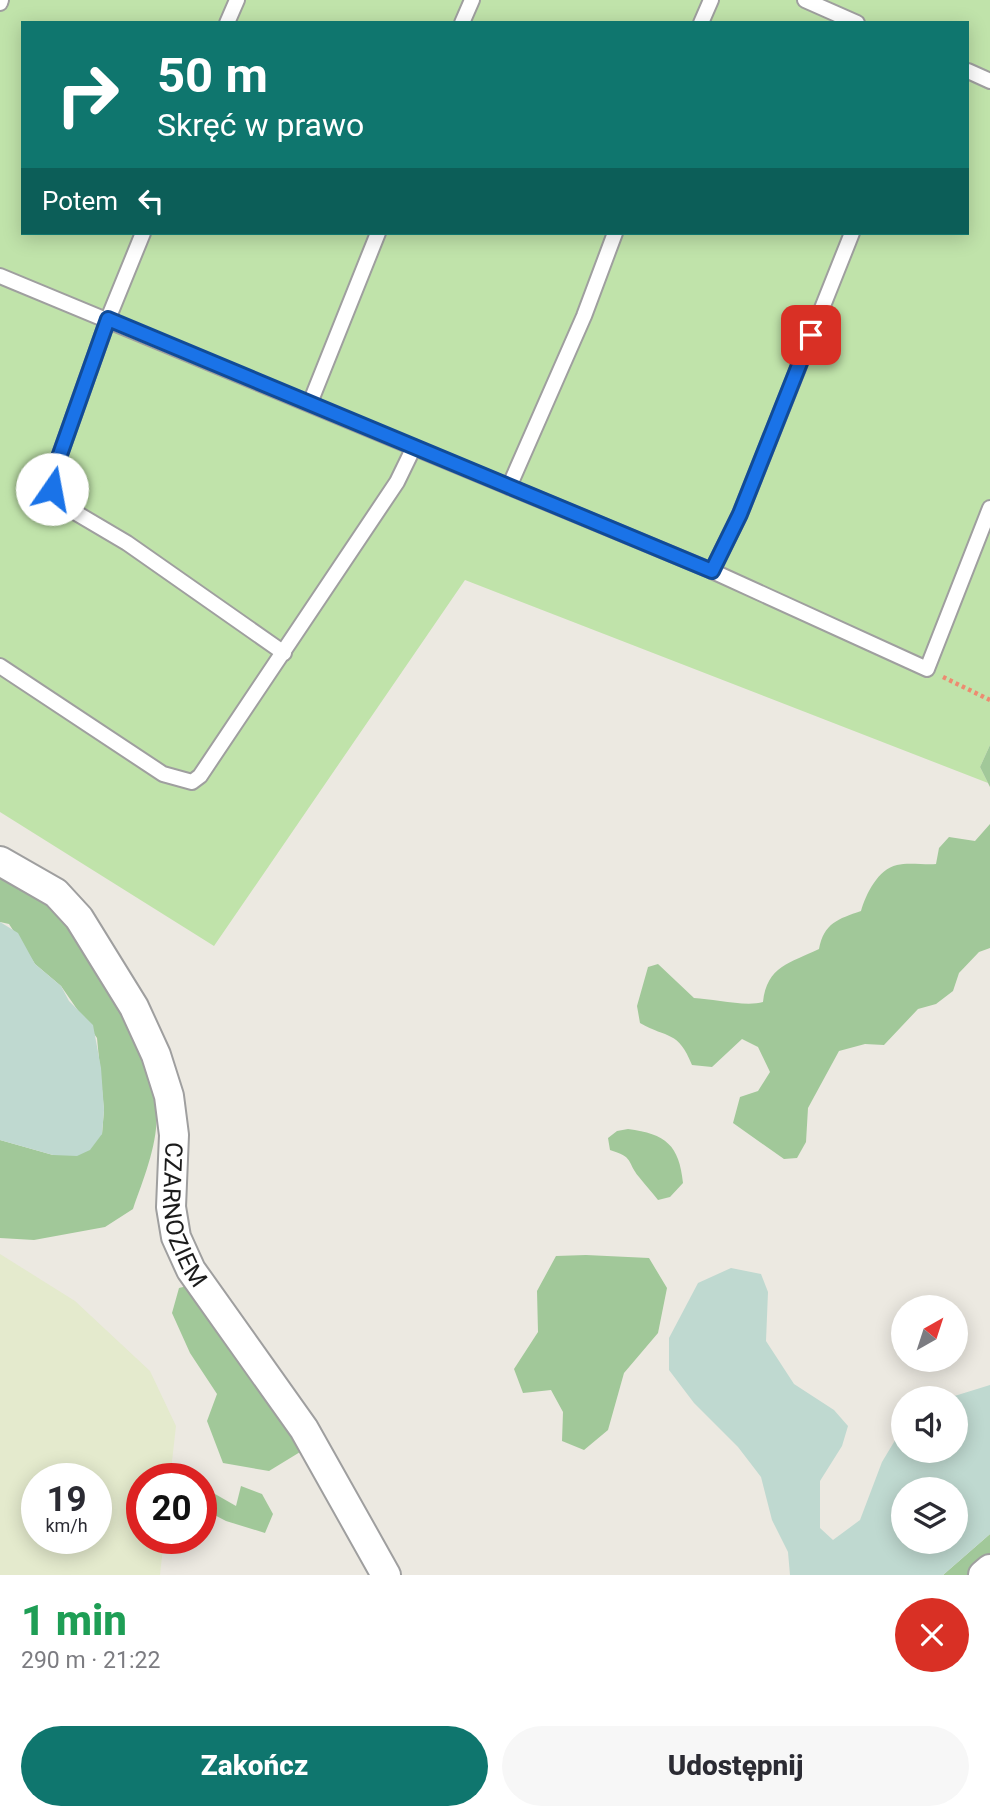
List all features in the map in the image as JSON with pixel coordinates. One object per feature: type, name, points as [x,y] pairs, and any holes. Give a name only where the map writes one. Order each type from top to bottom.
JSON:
[{"type":"street","name":"CZARNOZIEM","points":[[0,861],[56,893],[79,918],[134,1007],[156,1055],[169,1096],[174,1135],[171,1207],[176,1237],[191,1270],[304,1429],[386,1575]]},
{"type":"street","points":[[983,1575],[990,1569]]},
{"type":"lane","points":[[229,21],[237,0]]},
{"type":"lane","points":[[463,21],[471,0]]},
{"type":"lane","points":[[702,21],[711,0]]},
{"type":"lane","points":[[805,0],[852,21]]},
{"type":"lane","points":[[969,71],[990,81]]},
{"type":"lane","points":[[142,235],[108,319],[52,477],[57,497],[284,653]]},
{"type":"lane","points":[[310,403],[377,235]]},
{"type":"lane","points":[[509,488],[584,316],[614,235]]},
{"type":"lane","points":[[712,571],[740,514],[851,235]]},
{"type":"lane","points":[[0,276],[712,571],[927,669],[990,509]]},
{"type":"lane","points":[[0,666],[163,774],[192,782],[200,776],[284,653],[397,482],[414,447]]},
{"type":"path","points":[[927,669],[990,701]]},
{"type":"green space","points":[[0,0],[990,0],[990,745],[980,767],[988,783],[465,580],[214,946],[0,812]]},
{"type":"green space","points":[[990,745],[990,787],[980,767]]},
{"type":"green space","points":[[990,824],[990,948],[979,952],[959,973],[953,991],[936,1004],[918,1009],[884,1045],[865,1044],[839,1051],[808,1108],[806,1142],[797,1158],[784,1159],[733,1123],[740,1097],[758,1091],[770,1072],[758,1047],[742,1039],[712,1067],[692,1065],[677,1041],[640,1023],[637,1006],[648,967],[658,964],[694,998],[739,1003],[763,1002],[765,990],[775,973],[790,962],[819,949],[824,933],[833,923],[861,911],[870,890],[884,871],[901,864],[936,864],[939,848],[949,837],[975,841]]},
{"type":"green space","points":[[0,872],[36,895],[55,913],[93,963],[127,1022],[151,1080],[157,1119],[146,1171],[133,1209],[105,1227],[34,1240],[0,1238],[0,1140],[53,1155],[102,1134],[104,1110],[97,1038],[61,986],[35,964],[9,924],[0,922]]},
{"type":"green space","points":[[628,1129],[661,1138],[674,1151],[683,1183],[670,1197],[658,1200],[627,1158],[610,1150],[608,1138],[617,1131]]},
{"type":"green space","points":[[0,1254],[75,1301],[150,1371],[176,1426],[172,1463],[126,1463],[126,1554],[162,1554],[160,1575],[0,1575]]},
{"type":"green space","points":[[556,1256],[649,1258],[667,1288],[658,1333],[624,1373],[608,1430],[584,1450],[562,1441],[563,1412],[551,1390],[523,1393],[514,1369],[538,1332],[537,1291]]},
{"type":"green space","points":[[191,1285],[305,1449],[269,1471],[223,1463],[207,1421],[217,1394],[190,1353],[172,1313],[179,1288]]},
{"type":"green space","points":[[241,1486],[262,1494],[273,1514],[265,1533],[217,1516],[217,1495],[236,1506]]},
{"type":"green space","points":[[990,1534],[990,1575],[943,1575],[968,1554]]},
{"type":"shaded area","points":[[0,922],[18,933],[35,964],[61,986],[69,1001],[93,1025],[101,1068],[104,1110],[102,1134],[90,1150],[77,1156],[53,1155],[0,1140]]},
{"type":"shaded area","points":[[731,1268],[761,1274],[768,1292],[766,1341],[794,1384],[834,1410],[848,1426],[842,1446],[820,1481],[820,1528],[833,1540],[860,1520],[882,1462],[891,1447],[891,1463],[968,1463],[968,1392],[990,1385],[990,1534],[968,1553],[968,1477],[891,1477],[891,1554],[967,1554],[943,1575],[790,1575],[788,1552],[772,1520],[761,1477],[738,1447],[694,1403],[669,1370],[669,1338],[698,1283]]},
{"type":"route","points":[[52,489],[52,477],[108,319],[712,571],[740,514],[811,335]]}]
